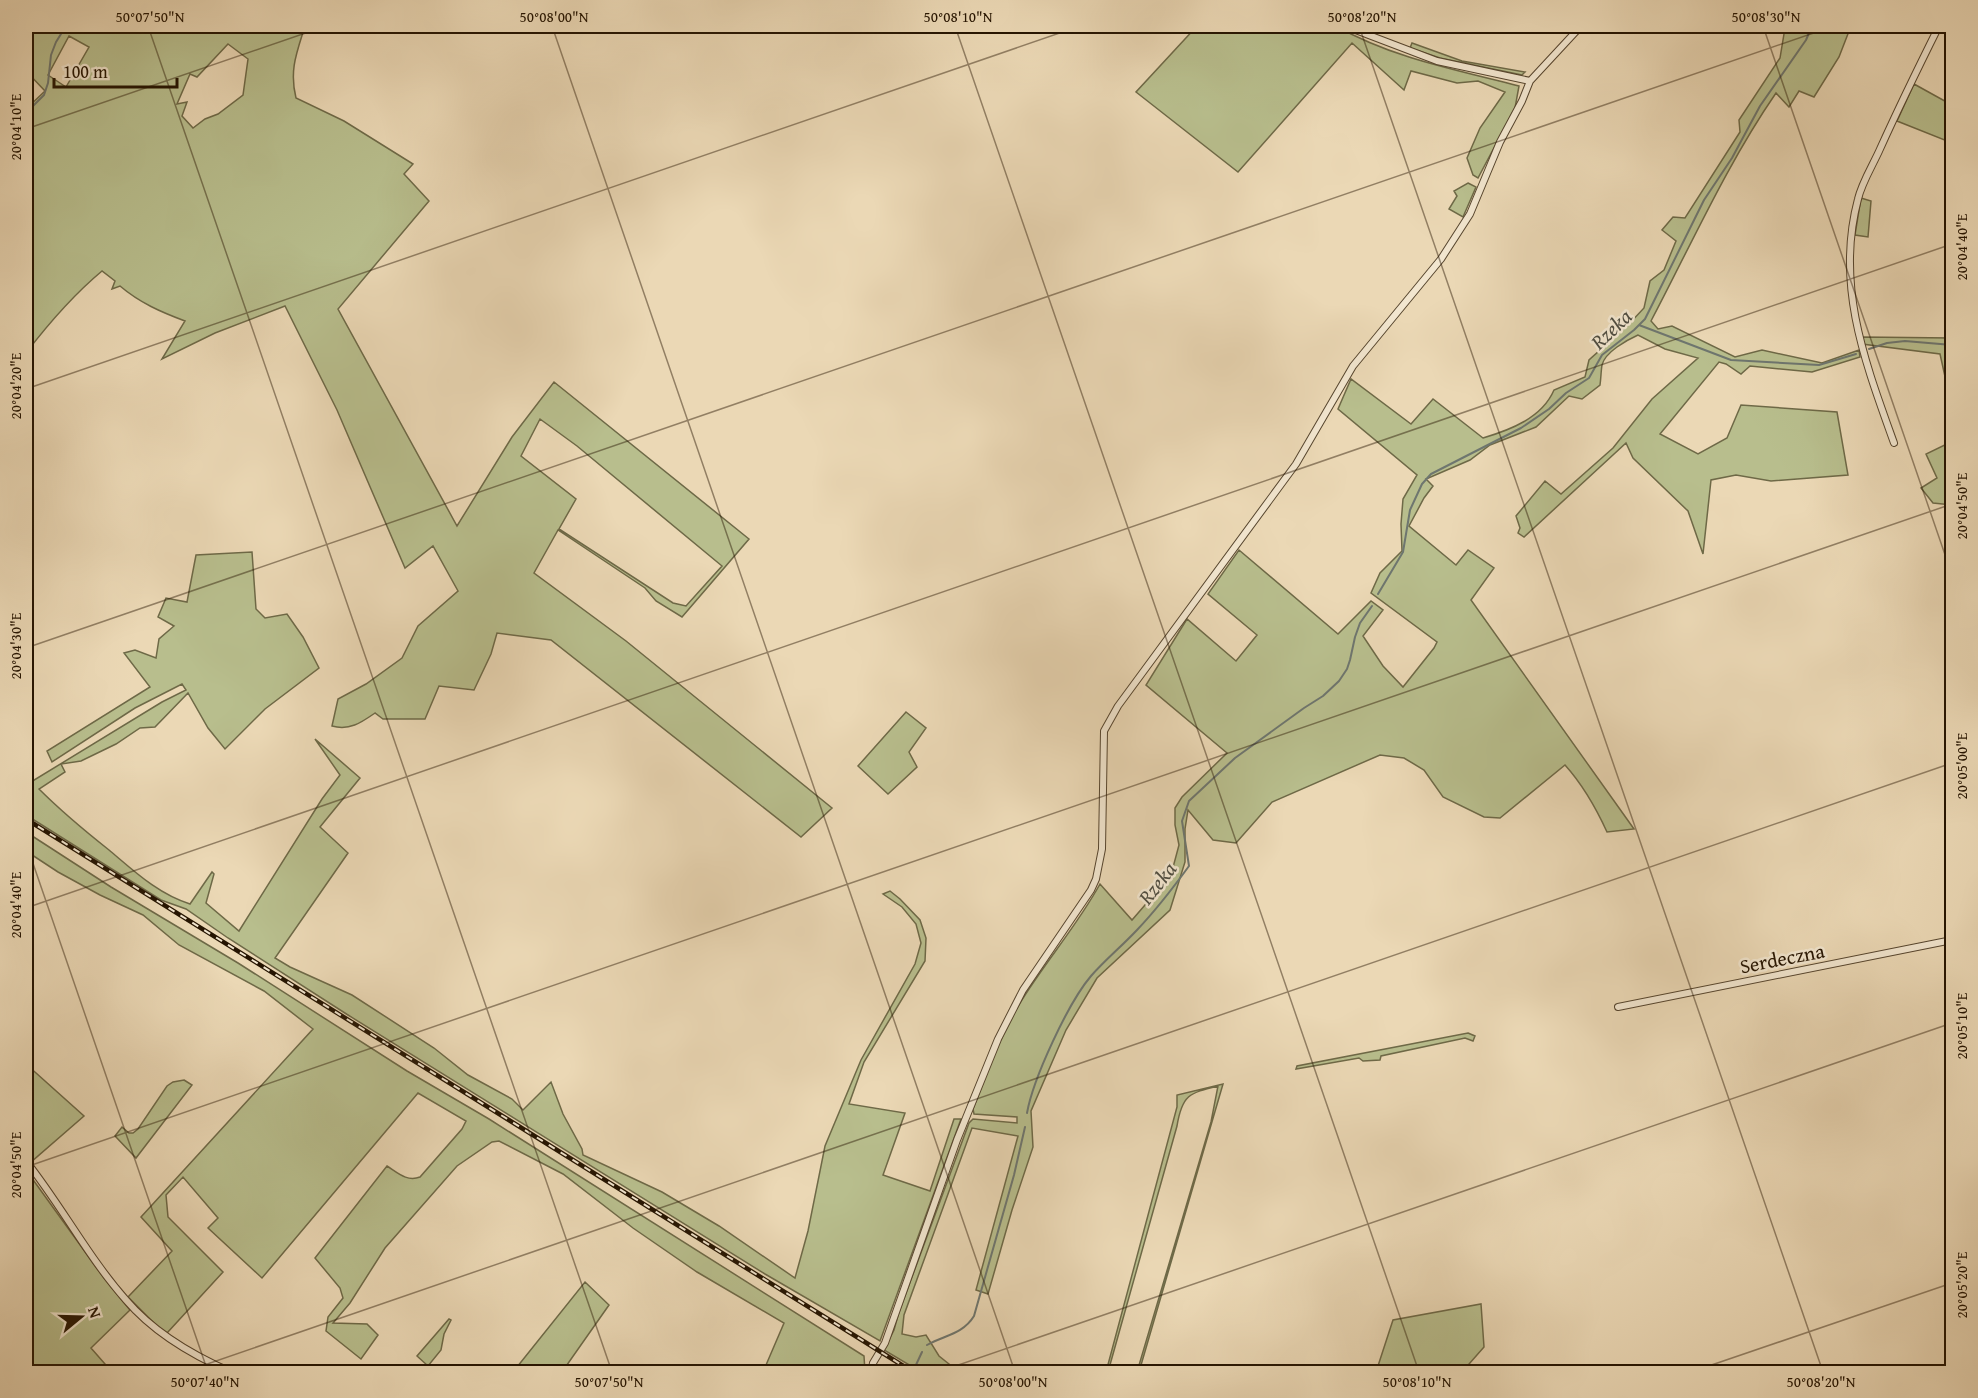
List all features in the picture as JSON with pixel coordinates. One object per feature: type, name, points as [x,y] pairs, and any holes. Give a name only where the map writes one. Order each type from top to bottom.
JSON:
[{"type":"street","points":[[1345,26],[1437,61],[1530,81]]},
{"type":"street","points":[[871,1372],[873,1363],[885,1342],[957,1140],[998,1039],[1023,990],[1091,890],[1096,879],[1102,849],[1104,731],[1118,706],[1296,464],[1353,366],[1441,259],[1470,214],[1500,142],[1530,81],[1581,26]]},
{"type":"street","points":[[1894,443],[1864,358],[1854,313],[1850,261],[1852,228],[1858,197],[1906,91],[1939,26]]},
{"type":"street","name":"Serdeczna","points":[[1618,1006],[1953,940]]},
{"type":"street","points":[[26,1161],[131,1305],[183,1349],[226,1372]]},
{"type":"green space","points":[[27,26],[305,26],[294,70],[296,98],[344,121],[413,164],[404,174],[429,201],[338,309],[457,526],[512,437],[554,382],[749,539],[682,617],[656,601],[645,588],[558,530],[534,573],[626,641],[832,808],[801,837],[551,640],[497,633],[491,654],[474,690],[439,686],[425,719],[383,719],[375,713],[350,726],[332,726],[338,699],[366,684],[402,658],[418,626],[458,591],[433,546],[405,568],[337,410],[285,306],[215,333],[162,359],[185,321],[151,306],[120,286],[112,289],[115,281],[102,271],[61,310],[26,353],[26,109],[45,91],[26,71]],"holes":[[[69,36],[89,47],[66,87],[48,75]],[[228,44],[248,59],[243,95],[218,114],[205,119],[193,128],[182,116],[187,102],[177,104],[190,74],[197,77]],[[540,419],[577,446],[722,566],[686,606],[673,603],[559,529],[576,499],[521,456]]]},
{"type":"green space","points":[[1197,26],[1336,26],[1402,55],[1519,86],[1515,108],[1478,178],[1473,175],[1467,158],[1480,128],[1505,92],[1478,81],[1457,83],[1411,71],[1404,90],[1352,43],[1238,172],[1136,92]]},
{"type":"green space","points":[[1788,26],[1851,26],[1839,57],[1814,97],[1799,91],[1789,107],[1776,93],[1725,176],[1651,321],[1658,329],[1672,326],[1735,357],[1762,350],[1822,363],[1859,350],[1860,357],[1812,372],[1750,366],[1741,374],[1719,362],[1660,434],[1698,454],[1727,438],[1741,405],[1837,412],[1848,475],[1771,481],[1736,475],[1711,480],[1703,554],[1688,511],[1633,458],[1626,443],[1524,537],[1518,533],[1520,528],[1516,516],[1545,481],[1561,494],[1613,448],[1652,399],[1698,358],[1665,349],[1638,335],[1607,356],[1602,365],[1600,385],[1582,399],[1569,396],[1536,427],[1490,445],[1470,460],[1426,479],[1433,486],[1409,526],[1456,565],[1468,550],[1494,568],[1471,600],[1634,829],[1607,832],[1589,797],[1565,765],[1500,818],[1484,817],[1443,797],[1424,770],[1404,758],[1380,755],[1272,802],[1236,843],[1213,840],[1188,810],[1185,829],[1185,862],[1170,910],[1097,978],[1066,1030],[1031,1111],[1033,1147],[988,1294],[976,1290],[1018,1136],[972,1128],[904,1315],[902,1334],[916,1337],[926,1335],[939,1356],[959,1372],[921,1372],[884,1350],[894,1330],[969,1123],[973,1119],[1017,1123],[1017,1117],[974,1114],[973,1109],[1000,1042],[1020,1003],[1100,884],[1132,920],[1171,875],[1179,845],[1175,825],[1175,808],[1182,797],[1227,753],[1146,685],[1187,619],[1236,661],[1257,635],[1208,594],[1239,550],[1338,634],[1371,601],[1383,610],[1363,636],[1383,666],[1403,687],[1437,642],[1371,593],[1380,573],[1402,551],[1403,499],[1417,475],[1338,409],[1351,379],[1411,424],[1433,399],[1483,438],[1524,422],[1542,408],[1554,390],[1585,377],[1589,360],[1644,308],[1650,281],[1664,270],[1676,241],[1662,230],[1673,217],[1685,218],[1740,132],[1739,120],[1780,58],[1784,34]]},
{"type":"green space","points":[[1412,43],[1462,61],[1525,72],[1522,75],[1440,58],[1410,48]]},
{"type":"green space","points":[[1914,84],[1952,105],[1952,143],[1897,121]]},
{"type":"green space","points":[[1468,183],[1476,187],[1463,217],[1449,209],[1457,196],[1454,191]]},
{"type":"green space","points":[[1861,198],[1871,201],[1868,237],[1855,235]]},
{"type":"green space","points":[[1861,337],[1952,338],[1952,408],[1940,354],[1862,344]]},
{"type":"green space","points":[[1952,435],[1952,505],[1933,503],[1921,488],[1937,478],[1926,454],[1951,442]]},
{"type":"green space","points":[[252,552],[256,609],[265,618],[287,614],[303,637],[319,668],[265,709],[225,749],[208,728],[188,693],[155,727],[140,728],[116,744],[81,761],[61,764],[65,772],[39,789],[73,821],[137,874],[178,900],[190,904],[212,872],[214,874],[206,903],[239,931],[322,799],[340,775],[315,739],[360,778],[320,827],[348,853],[275,958],[352,995],[434,1048],[468,1075],[512,1099],[523,1110],[551,1082],[563,1114],[583,1155],[662,1192],[719,1226],[795,1278],[808,1231],[825,1146],[861,1060],[915,964],[921,943],[916,924],[902,907],[883,894],[890,891],[920,920],[926,938],[925,961],[864,1062],[849,1104],[905,1113],[883,1175],[930,1191],[954,1119],[961,1119],[880,1341],[765,1274],[348,1015],[186,909],[161,900],[26,815],[26,785],[162,702],[186,690],[182,684],[135,708],[52,762],[47,751],[150,687],[124,653],[135,650],[156,658],[159,639],[174,626],[158,617],[166,598],[187,602],[196,555]]},
{"type":"green space","points":[[906,712],[926,728],[909,752],[917,767],[888,794],[858,766]]},
{"type":"green space","points":[[26,832],[407,1071],[489,1119],[864,1356],[865,1372],[763,1372],[784,1323],[697,1272],[633,1228],[563,1174],[499,1141],[492,1142],[457,1166],[385,1248],[350,1303],[333,1323],[367,1324],[378,1335],[361,1359],[326,1331],[328,1317],[343,1298],[340,1288],[315,1258],[387,1166],[407,1178],[420,1177],[462,1129],[466,1121],[418,1093],[262,1278],[208,1228],[218,1218],[183,1177],[166,1195],[168,1217],[223,1272],[167,1333],[128,1297],[172,1251],[141,1217],[313,1029],[264,991],[179,945],[143,915],[100,895],[26,851]]},
{"type":"green space","points":[[1468,1033],[1475,1036],[1473,1041],[1465,1038],[1381,1056],[1380,1060],[1363,1061],[1359,1058],[1296,1069],[1297,1066]]},
{"type":"green space","points":[[26,1064],[84,1116],[31,1162],[26,1154]]},
{"type":"green space","points":[[184,1080],[192,1085],[136,1158],[115,1136],[122,1127],[129,1133],[138,1129],[167,1086]]},
{"type":"green space","points":[[1223,1084],[1139,1372],[1137,1372],[1211,1122],[1218,1086],[1188,1097],[1181,1108],[1108,1372],[1106,1372],[1177,1107],[1177,1095]]},
{"type":"green space","points":[[26,1170],[130,1310],[91,1348],[112,1372],[26,1372]]},
{"type":"green space","points":[[585,1282],[609,1305],[562,1372],[513,1372]]},
{"type":"green space","points":[[1481,1304],[1484,1347],[1462,1372],[1376,1372],[1393,1320]]},
{"type":"green space","points":[[449,1319],[451,1320],[444,1334],[441,1350],[428,1366],[417,1356]]},
{"type":"waterway","points":[[26,113],[44,95],[48,83],[51,55],[66,26]]},
{"type":"waterway","name":"Rzeka","points":[[1378,594],[1403,552],[1410,510],[1422,484],[1431,474],[1521,428],[1549,409],[1566,393],[1589,378],[1602,355],[1645,319],[1704,200],[1732,158],[1760,106],[1806,40],[1812,26]]},
{"type":"waterway","points":[[1639,325],[1731,360],[1819,365],[1856,354]]},
{"type":"waterway","points":[[1869,349],[1887,343],[1905,341],[1952,345]]},
{"type":"waterway","name":"Rzeka","points":[[1027,1113],[1044,1062],[1062,1022],[1082,988],[1096,970],[1151,915],[1189,866],[1182,821],[1189,801],[1235,758],[1323,696],[1339,681],[1347,669],[1360,623],[1372,606]]},
{"type":"waterway","name":"Rzeka","points":[[927,1345],[965,1327],[974,1316],[1014,1175],[1025,1127]]},
{"type":"waterway","name":"Rzeka","points":[[915,1367],[922,1352]]},
{"type":"railway","points":[[26,819],[913,1372]]}]
